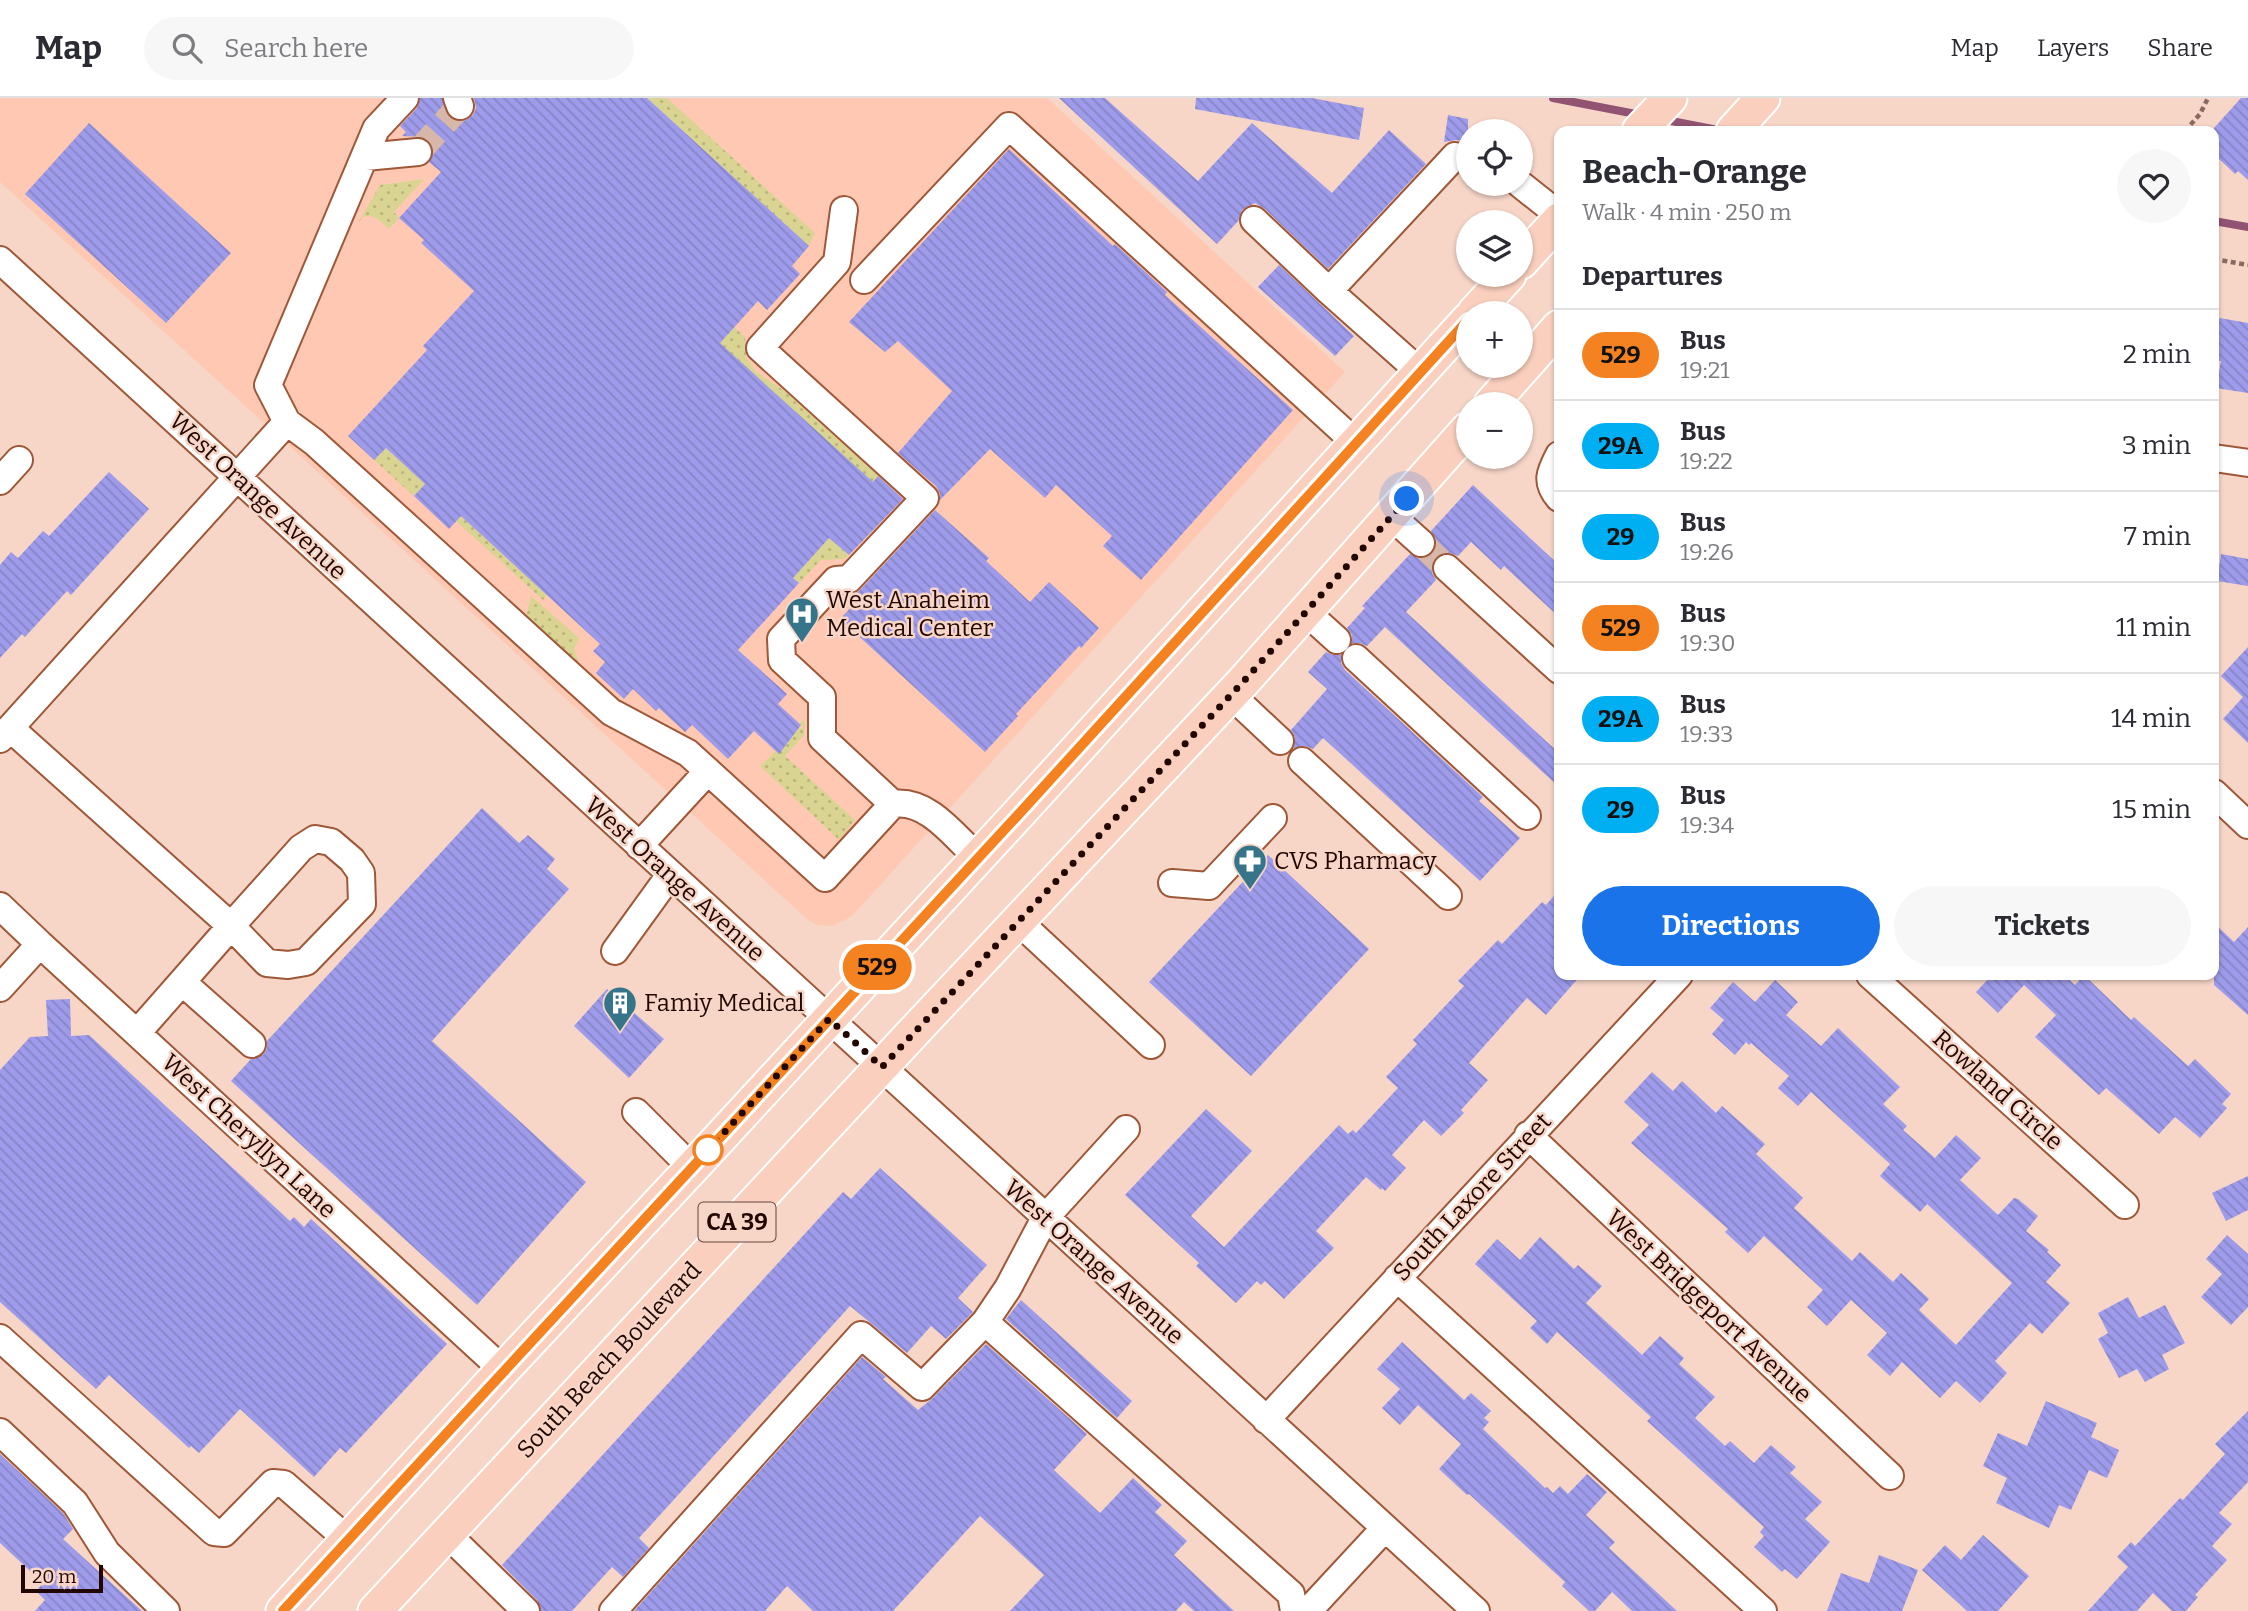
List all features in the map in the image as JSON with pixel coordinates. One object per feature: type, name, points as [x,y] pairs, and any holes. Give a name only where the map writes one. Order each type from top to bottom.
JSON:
[{"type":"main road","points":[[1644,126],[1670,98]]},
{"type":"main road","points":[[1738,126],[1761,100]]},
{"type":"main road","points":[[1533,248],[1554,223]]},
{"type":"main road","points":[[1485,301],[1498,287]]},
{"type":"main road","name":"CA 39","points":[[283,1611],[978,858],[1456,333]]},
{"type":"main road","points":[[1502,392],[1554,333]]},
{"type":"main road","name":"South Beach Boulevard","points":[[375,1611],[1231,695],[1456,443]]},
{"type":"street","points":[[405,98],[376,129],[268,385],[287,422],[314,442],[611,712],[688,753],[825,878],[894,804],[917,805],[928,812],[978,858]]},
{"type":"street","points":[[864,280],[1009,126],[1356,443]]},
{"type":"street","points":[[365,157],[418,152]]},
{"type":"street","points":[[1329,291],[1456,156]]},
{"type":"street","points":[[1533,195],[1554,213]]},
{"type":"street","points":[[844,210],[837,262],[760,348],[925,498],[849,579],[836,580],[781,639],[782,660],[822,697],[822,738],[894,804]]},
{"type":"street","points":[[1254,220],[1420,372]]},
{"type":"street","name":"West Orange Avenue","points":[[0,260],[1476,1611]]},
{"type":"street","points":[[137,1033],[231,926],[301,848],[315,839],[331,842],[352,860],[361,873],[362,904],[306,962],[288,965],[267,963],[231,926],[5,734],[287,422]]},
{"type":"street","points":[[2219,459],[2248,463]]},
{"type":"street","points":[[0,481],[19,460]]},
{"type":"street","points":[[1554,464],[1550,472],[1551,489],[1554,492]]},
{"type":"street","points":[[1391,516],[1421,542]]},
{"type":"street","points":[[1447,568],[1554,665]]},
{"type":"street","points":[[1306,612],[1527,816]]},
{"type":"street","points":[[1231,695],[1280,741]]},
{"type":"street","points":[[1302,761],[1448,896]]},
{"type":"street","points":[[639,846],[708,771]]},
{"type":"street","points":[[2219,798],[2248,825]]},
{"type":"street","points":[[1172,883],[1209,886],[1273,818]]},
{"type":"street","points":[[615,951],[670,875]]},
{"type":"street","name":"West Cheryllyn Lane","points":[[0,906],[503,1370]]},
{"type":"street","points":[[1018,921],[1150,1045]]},
{"type":"street","points":[[0,988],[40,944]]},
{"type":"street","name":"South Laxore Street","points":[[1266,1420],[1674,980]]},
{"type":"street","name":"Rowland Circle","points":[[1876,980],[2125,1205]]},
{"type":"street","points":[[182,982],[252,1044]]},
{"type":"street","points":[[636,1112],[692,1168]]},
{"type":"street","points":[[613,1611],[861,1335],[922,1387],[985,1322],[1008,1288],[1045,1218],[1126,1129]]},
{"type":"street","name":"West Bridgeport Avenue","points":[[1528,1135],[1890,1476]]},
{"type":"street","points":[[1397,1278],[1763,1611]]},
{"type":"street","points":[[985,1322],[1291,1594],[1294,1611]]},
{"type":"street","points":[[0,1338],[214,1532],[225,1533],[273,1483],[284,1484],[348,1540]]},
{"type":"street","points":[[0,1432],[75,1503],[107,1553],[166,1611]]},
{"type":"street","points":[[1308,1611],[1385,1528]]},
{"type":"street","points":[[447,1534],[526,1611]]},
{"type":"path","points":[[2189,126],[2200,114],[2208,98]]},
{"type":"path","points":[[2219,260],[2248,265]]},
{"type":"shaded area","name":"West Anaheim Medical Center","points":[[0,98],[1047,98],[1345,372],[852,916],[833,926],[818,925],[808,920],[0,182]]},
{"type":"shaded area","points":[[647,98],[667,98],[815,233],[809,246]]},
{"type":"shaded area","points":[[424,179],[394,212],[399,218],[389,229],[371,216],[363,217],[358,223],[380,185]]},
{"type":"shaded area","points":[[625,257],[676,275],[745,337],[746,357],[755,371],[786,392],[897,493],[878,524]]},
{"type":"shaded area","points":[[386,448],[425,484],[414,496],[374,460]]},
{"type":"shaded area","points":[[461,516],[547,595],[543,600],[456,521]]},
{"type":"shaded area","points":[[871,531],[845,559],[821,560],[799,583],[793,577],[829,538]]},
{"type":"shaded area","points":[[531,596],[579,638],[574,649],[578,661],[565,661],[526,617]]},
{"type":"shaded area","points":[[803,720],[804,735],[785,756],[855,820],[840,839],[760,766],[803,727],[799,724]]},
{"type":"building","points":[[420,98],[442,98],[446,112],[451,119],[458,122],[473,115],[476,108],[474,98],[647,98],[809,246],[792,266],[800,274],[767,310],[758,301],[720,343],[873,482],[878,476],[903,499],[849,555],[829,538],[793,578],[799,583],[738,650],[787,694],[778,704],[801,725],[779,754],[754,731],[728,759],[692,725],[685,732],[659,708],[656,711],[633,689],[624,699],[596,673],[605,662],[593,651],[600,644],[461,516],[449,529],[414,496],[425,484],[386,448],[374,460],[348,436],[427,350],[423,346],[474,291],[421,243],[424,240],[399,218],[441,172],[429,162],[434,151],[430,142],[424,137],[402,136],[406,132],[400,126],[417,108]]},
{"type":"building","points":[[1059,98],[1105,98],[1198,181],[1252,123],[1332,193],[1389,130],[1426,164],[1328,269],[1265,209],[1255,203],[1242,210],[1239,220],[1217,244]]},
{"type":"building","points":[[1196,98],[1312,98],[1364,108],[1359,140],[1195,109]]},
{"type":"building","points":[[2241,98],[2248,98],[2248,180],[2238,171],[2235,174],[2219,159],[2219,126],[2216,126]]},
{"type":"building","points":[[1448,115],[1468,119],[1456,119],[1456,140],[1444,142]]},
{"type":"building","points":[[89,123],[231,253],[166,323],[25,194]]},
{"type":"building","points":[[1009,149],[1293,410],[1141,580],[1103,546],[1112,536],[1056,485],[1045,498],[990,449],[940,500],[936,486],[898,453],[952,391],[898,341],[885,352],[849,322]]},
{"type":"building","points":[[1279,265],[1354,336],[1335,356],[1258,287]]},
{"type":"building","points":[[2219,318],[2248,323],[2248,393],[2219,388]]},
{"type":"building","points":[[109,472],[149,509],[71,595],[67,591],[25,637],[22,634],[0,658],[0,565],[11,552],[18,558],[43,531],[49,536]]},
{"type":"building","points":[[1473,485],[1554,560],[1554,612],[1504,566],[1501,570],[1471,542],[1458,556],[1442,553],[1436,557],[1432,573],[1436,580],[1406,612],[1554,748],[1554,782],[1385,627],[1367,646],[1352,643],[1352,635],[1347,628],[1365,608],[1362,606],[1410,554],[1426,558],[1433,553],[1436,539],[1431,531]]},
{"type":"building","points":[[935,510],[989,558],[986,561],[1030,602],[1049,582],[1099,628],[1016,714],[1018,716],[985,752],[840,619],[858,600],[852,596]]},
{"type":"building","points":[[2221,554],[2248,559],[2248,586],[2219,581]]},
{"type":"building","points":[[2248,647],[2248,743],[2223,719],[2243,697],[2221,676]]},
{"type":"building","points":[[1326,652],[1341,655],[1345,670],[1483,797],[1479,801],[1520,838],[1480,881],[1323,738],[1313,749],[1305,746],[1293,748],[1295,737],[1291,730],[1327,689],[1308,672]]},
{"type":"building","points":[[482,808],[519,843],[528,835],[555,859],[547,869],[569,889],[432,1041],[586,1182],[477,1305],[231,1081],[251,1059],[263,1055],[267,1041]]},
{"type":"building","name":"CVS Pharmacy","points":[[1268,855],[1369,949],[1251,1076],[1149,982]]},
{"type":"building","points":[[1554,896],[1554,980],[1577,980],[1546,1015],[1527,998],[1469,1063],[1488,1080],[1461,1110],[1464,1113],[1441,1136],[1424,1120],[1392,1155],[1406,1168],[1385,1191],[1366,1177],[1316,1231],[1334,1248],[1284,1299],[1265,1281],[1261,1285],[1257,1281],[1236,1303],[1196,1266],[1199,1263],[1125,1195],[1206,1109],[1252,1151],[1191,1216],[1224,1247],[1339,1125],[1348,1134],[1353,1130],[1356,1133],[1398,1088],[1386,1077],[1417,1044],[1413,1040],[1464,986],[1458,981],[1498,940],[1502,944],[1542,902],[1546,905]]},
{"type":"building","points":[[2248,927],[2248,1015],[2214,985],[2214,980],[2219,980],[2219,928],[2234,942]]},
{"type":"building","points":[[1775,980],[1798,1002],[1786,1015],[1821,1046],[1838,1028],[1900,1087],[1883,1104],[1907,1126],[1903,1130],[1935,1158],[1956,1135],[1981,1158],[1960,1180],[1998,1215],[2014,1198],[2038,1216],[2026,1231],[2049,1250],[2047,1252],[2061,1265],[2046,1282],[2070,1303],[2042,1334],[2030,1323],[1995,1361],[2007,1373],[1980,1403],[1956,1381],[1940,1398],[1902,1362],[1890,1376],[1867,1355],[1887,1333],[1851,1300],[1827,1326],[1807,1307],[1823,1290],[1764,1236],[1748,1253],[1725,1232],[1728,1229],[1631,1143],[1649,1125],[1624,1102],[1652,1072],[1673,1091],[1682,1081],[1716,1113],[1722,1106],[1765,1144],[1756,1154],[1803,1198],[1794,1208],[1852,1261],[1860,1252],[1893,1282],[1901,1273],[1929,1299],[1919,1310],[1956,1345],[2012,1283],[1927,1204],[1920,1212],[1880,1176],[1890,1164],[1811,1092],[1798,1106],[1778,1088],[1789,1076],[1751,1043],[1749,1045],[1746,1042],[1735,1055],[1712,1034],[1724,1020],[1710,1008],[1733,982],[1755,1002]]},
{"type":"building","points":[[1987,980],[2070,980],[2075,985],[2080,980],[2089,980],[2131,1020],[2134,1017],[2188,1066],[2195,1059],[2231,1094],[2222,1104],[2227,1108],[2200,1138],[2175,1117],[2159,1134],[2106,1088],[2099,1095],[2035,1037],[2056,1015],[2024,985],[1998,1013],[1976,992]]},
{"type":"building","name":"Famiy Medical","points":[[607,989],[664,1039],[629,1078],[574,1026]]},
{"type":"building","points":[[70,999],[71,1036],[89,1035],[290,1221],[294,1217],[304,1227],[311,1219],[447,1344],[346,1453],[340,1448],[314,1477],[240,1409],[199,1453],[191,1446],[189,1448],[109,1375],[96,1389],[0,1302],[0,1070],[30,1037],[48,1036],[46,1000]]},
{"type":"building","points":[[880,1168],[987,1265],[958,1298],[973,1312],[946,1339],[931,1326],[907,1353],[850,1306],[639,1538],[649,1548],[623,1577],[612,1567],[572,1611],[541,1611],[537,1600],[502,1565],[843,1192],[851,1199]]},
{"type":"building","points":[[2248,1176],[2248,1210],[2226,1221],[2212,1193]]},
{"type":"building","points":[[2227,1235],[2248,1254],[2248,1307],[2231,1325],[2201,1297],[2222,1274],[2206,1259]]},
{"type":"building","points":[[1540,1237],[1574,1269],[1578,1265],[1602,1286],[1586,1303],[1642,1355],[1660,1336],[1684,1358],[1679,1364],[1715,1397],[1695,1418],[1725,1446],[1730,1441],[1754,1463],[1771,1445],[1796,1467],[1790,1473],[1822,1502],[1805,1519],[1830,1542],[1797,1579],[1785,1569],[1782,1572],[1754,1547],[1764,1536],[1760,1532],[1764,1527],[1647,1421],[1651,1417],[1557,1332],[1547,1344],[1530,1328],[1537,1321],[1475,1264],[1497,1239],[1520,1260]]},
{"type":"building","points":[[2128,1297],[2139,1318],[2165,1305],[2185,1343],[2162,1355],[2169,1369],[2145,1382],[2137,1369],[2119,1378],[2098,1339],[2108,1333],[2098,1313]]},
{"type":"building","points":[[1021,1300],[1132,1401],[1117,1418],[1006,1319]]},
{"type":"building","points":[[1402,1342],[1464,1400],[1471,1393],[1491,1411],[1484,1418],[1489,1422],[1483,1429],[1545,1488],[1553,1493],[1560,1486],[1568,1494],[1587,1474],[1607,1492],[1586,1515],[1615,1542],[1609,1548],[1677,1611],[1632,1611],[1612,1592],[1595,1611],[1589,1611],[1562,1586],[1565,1582],[1439,1469],[1461,1444],[1418,1405],[1400,1425],[1382,1408],[1400,1389],[1377,1369]]},
{"type":"building","points":[[986,1344],[1087,1434],[1054,1470],[1100,1513],[1133,1478],[1162,1505],[1155,1512],[1187,1541],[1174,1555],[1234,1611],[1194,1611],[1184,1602],[1176,1611],[1010,1611],[1044,1575],[980,1516],[893,1611],[813,1611],[787,1586],[765,1611],[634,1611],[862,1357],[918,1410]]},
{"type":"building","points":[[2046,1401],[2097,1423],[2091,1437],[2119,1450],[2107,1478],[2089,1470],[2071,1510],[2059,1505],[2049,1528],[1996,1503],[2007,1478],[1983,1466],[1998,1433],[2027,1446]]},
{"type":"building","points":[[2248,1411],[2248,1482],[2219,1513],[2232,1524],[2212,1546],[2227,1560],[2195,1595],[2198,1597],[2186,1611],[2172,1611],[2153,1593],[2137,1611],[2088,1611],[2128,1567],[2117,1557],[2131,1542],[2135,1546],[2180,1498],[2183,1500],[2225,1454],[2215,1444]]},
{"type":"building","points":[[0,1454],[63,1513],[73,1529],[63,1539],[142,1611],[35,1611],[45,1600],[36,1591],[43,1583],[0,1543]]},
{"type":"building","points":[[1983,1535],[2029,1576],[1998,1611],[1967,1611],[1922,1570],[1945,1545],[1961,1560]]},
{"type":"building","points":[[1879,1555],[1918,1570],[1902,1611],[1827,1611],[1841,1573],[1869,1583]]},
{"type":"waterway","points":[[1553,98],[1641,115]]},
{"type":"waterway","points":[[1661,119],[1697,126]]},
{"type":"waterway","points":[[2219,222],[2248,227]]},
{"type":"tunnel","points":[[418,152],[460,106]]},
{"type":"tunnel","points":[[1421,543],[1447,568]]},
{"type":"bus line","name":"529","points":[[283,1611],[1021,811],[1456,333]]},
{"type":"place","name":"West Anaheim Medical Center","points":[[802,644]]},
{"type":"place","name":"CVS Pharmacy","points":[[1250,891]]},
{"type":"place","name":"Famiy Medical","points":[[620,1033]]},
{"type":"route","points":[[708,1150],[829,1019],[882,1067],[1243,682],[1407,499]]}]
